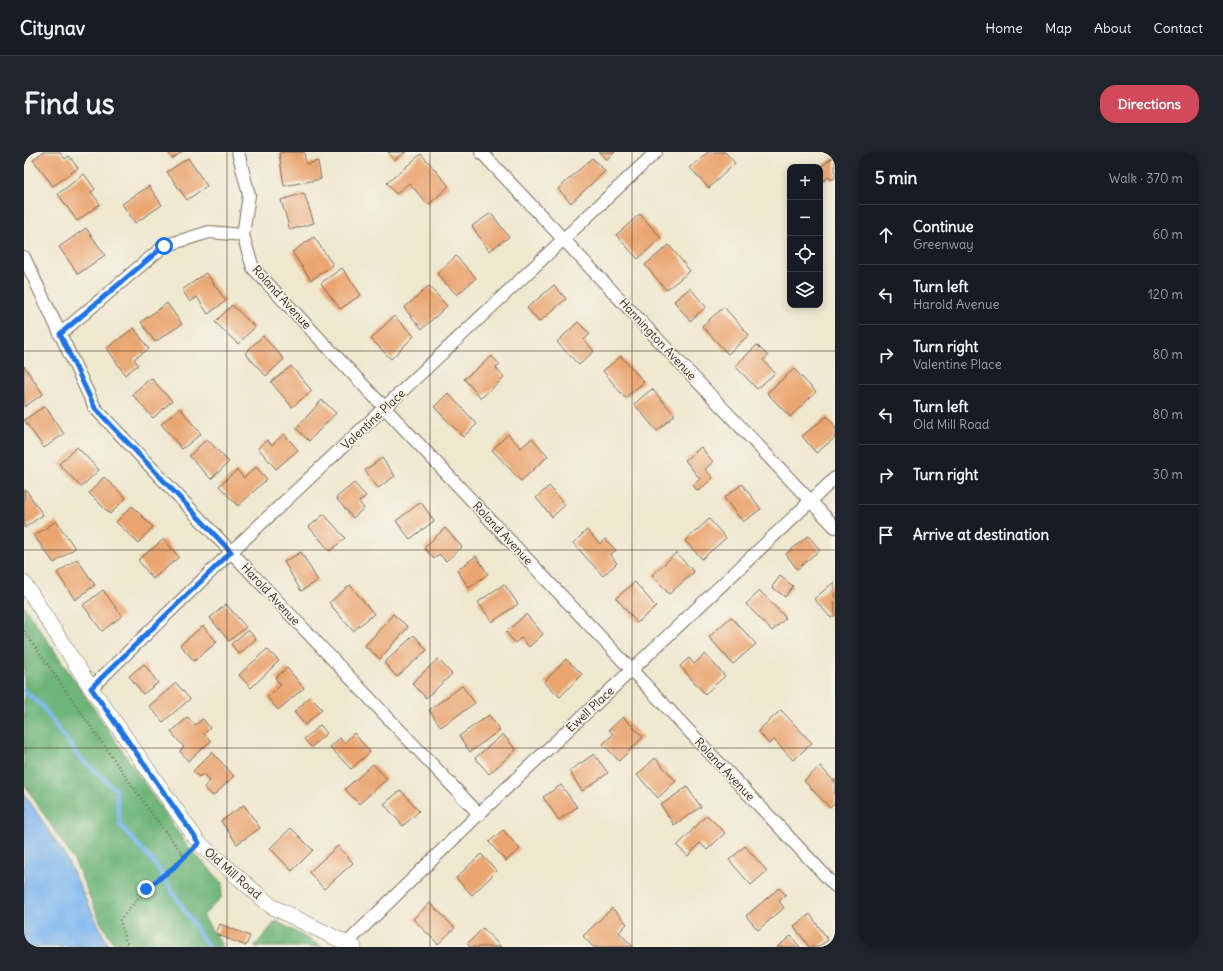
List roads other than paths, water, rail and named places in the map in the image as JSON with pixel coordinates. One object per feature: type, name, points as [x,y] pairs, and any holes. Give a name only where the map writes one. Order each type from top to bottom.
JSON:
[{"type":"street","name":"Roland Avenue","points":[[238,152],[249,195],[243,235],[253,268],[835,886]]},
{"type":"street","name":"Hannington Avenue","points":[[481,152],[835,527]]},
{"type":"street","name":"Valentine Place","points":[[91,688],[231,552],[656,152]]},
{"type":"street","points":[[60,334],[164,246],[209,232],[243,235]]},
{"type":"street","name":"Harold Avenue","points":[[24,257],[95,408],[479,814]]},
{"type":"street","name":"Ewell Place","points":[[351,945],[479,814],[835,478]]},
{"type":"street","name":"Old Mill Road","points":[[24,582],[91,688],[199,843],[271,906],[351,945]]},
{"type":"water","points":[[24,793],[65,856],[109,947],[24,947]]},
{"type":"waterway","points":[[24,691],[42,706],[79,757],[116,790],[120,825],[155,864],[208,947]]}]
